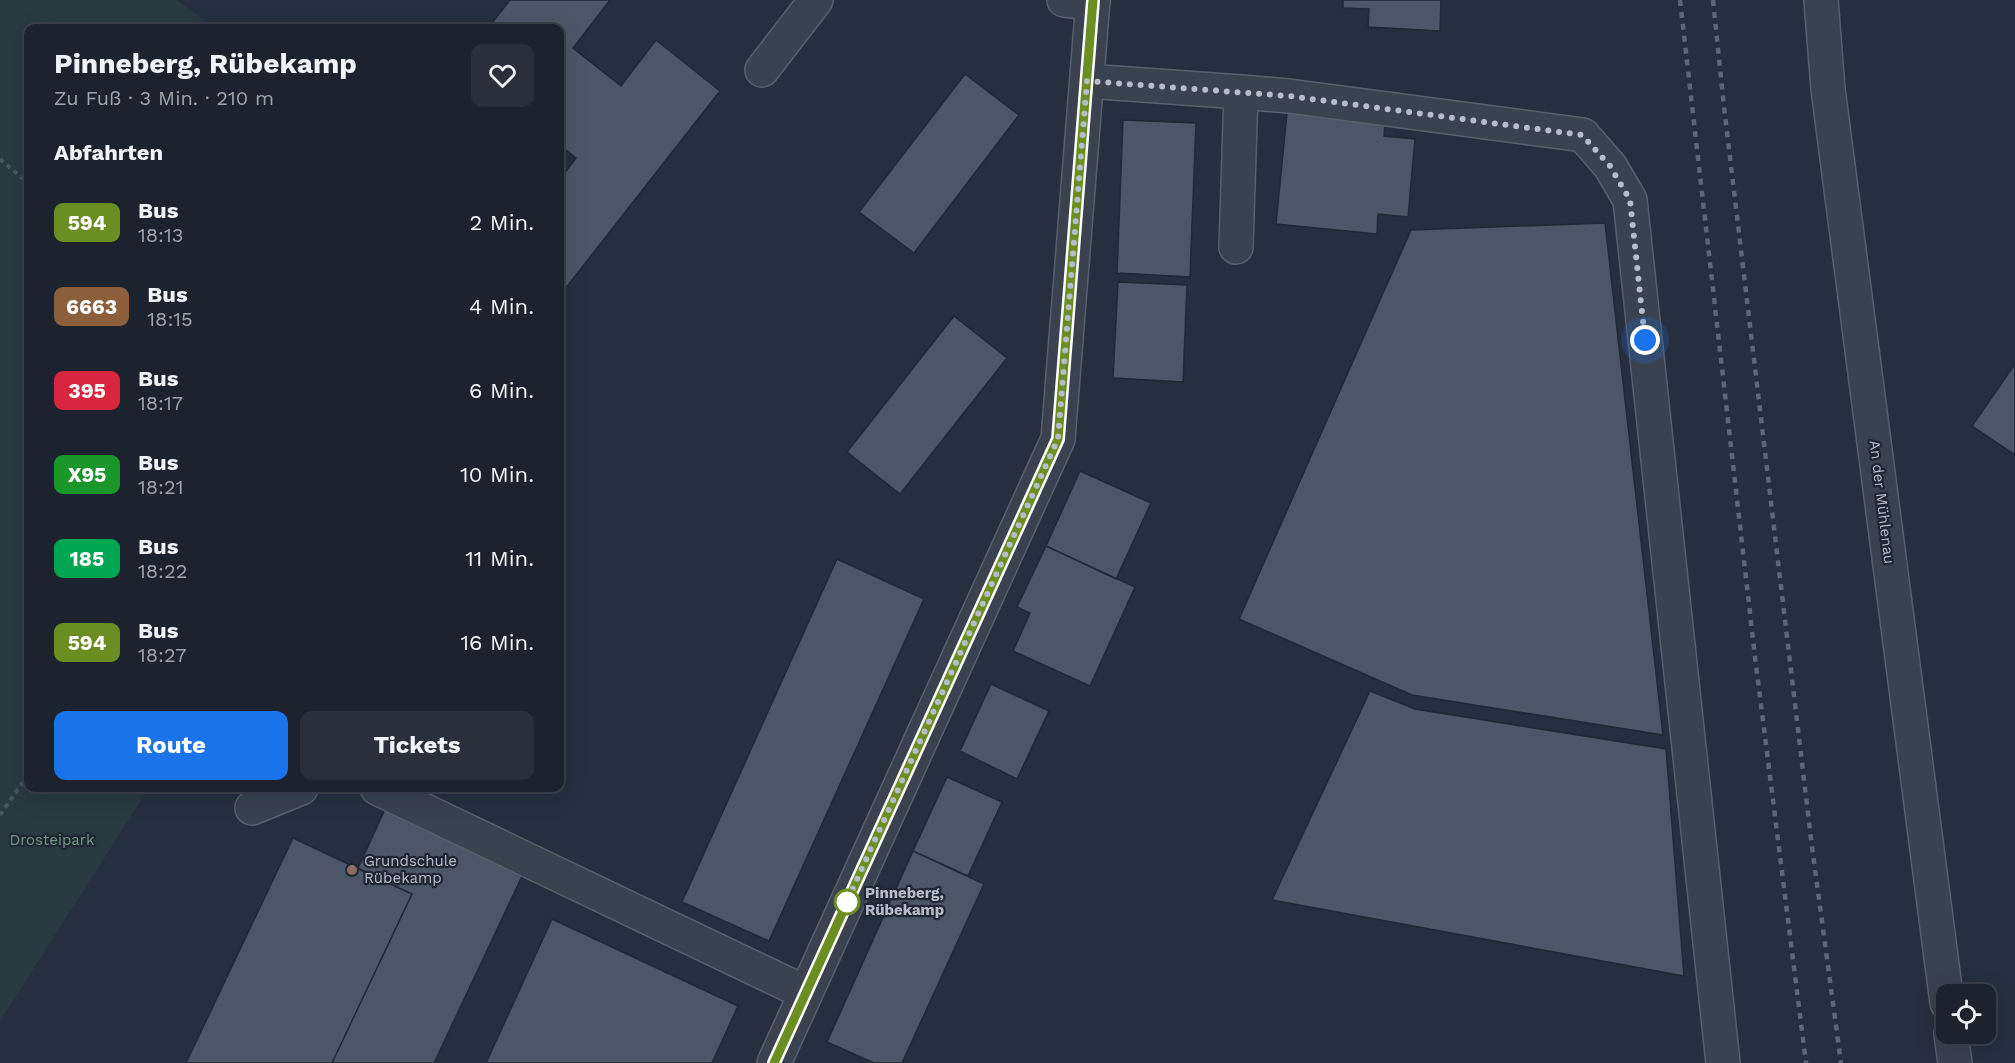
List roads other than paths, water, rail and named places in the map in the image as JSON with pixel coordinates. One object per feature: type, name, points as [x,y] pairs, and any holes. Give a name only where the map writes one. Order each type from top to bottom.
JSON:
[{"type":"street","points":[[762,70],[816,0]]},
{"type":"street","name":"An der Mühlenau","points":[[1821,0],[1828,89],[1945,984]]},
{"type":"street","points":[[774,1063],[1058,439],[1087,81],[1083,1]]},
{"type":"street","points":[[1087,81],[1289,96],[1582,135],[1610,166],[1630,200],[1723,1063]]},
{"type":"street","points":[[1236,247],[1241,92]]},
{"type":"street","points":[[252,808],[291,792]]},
{"type":"street","points":[[385,792],[806,993]]},
{"type":"street","points":[[1952,1044],[1955,1063]]},
{"type":"railway","points":[[1680,0],[1755,657],[1806,1063]]},
{"type":"railway","points":[[1713,0],[1812,847],[1841,1063]]},
{"type":"place","name":"Grundschule Rübekamp","points":[[352,870]]},
{"type":"place","name":"Pinneberg, Rübekamp","points":[[847,902]]},
{"type":"park label","name":"Drosteipark","points":[[52,840]]}]
